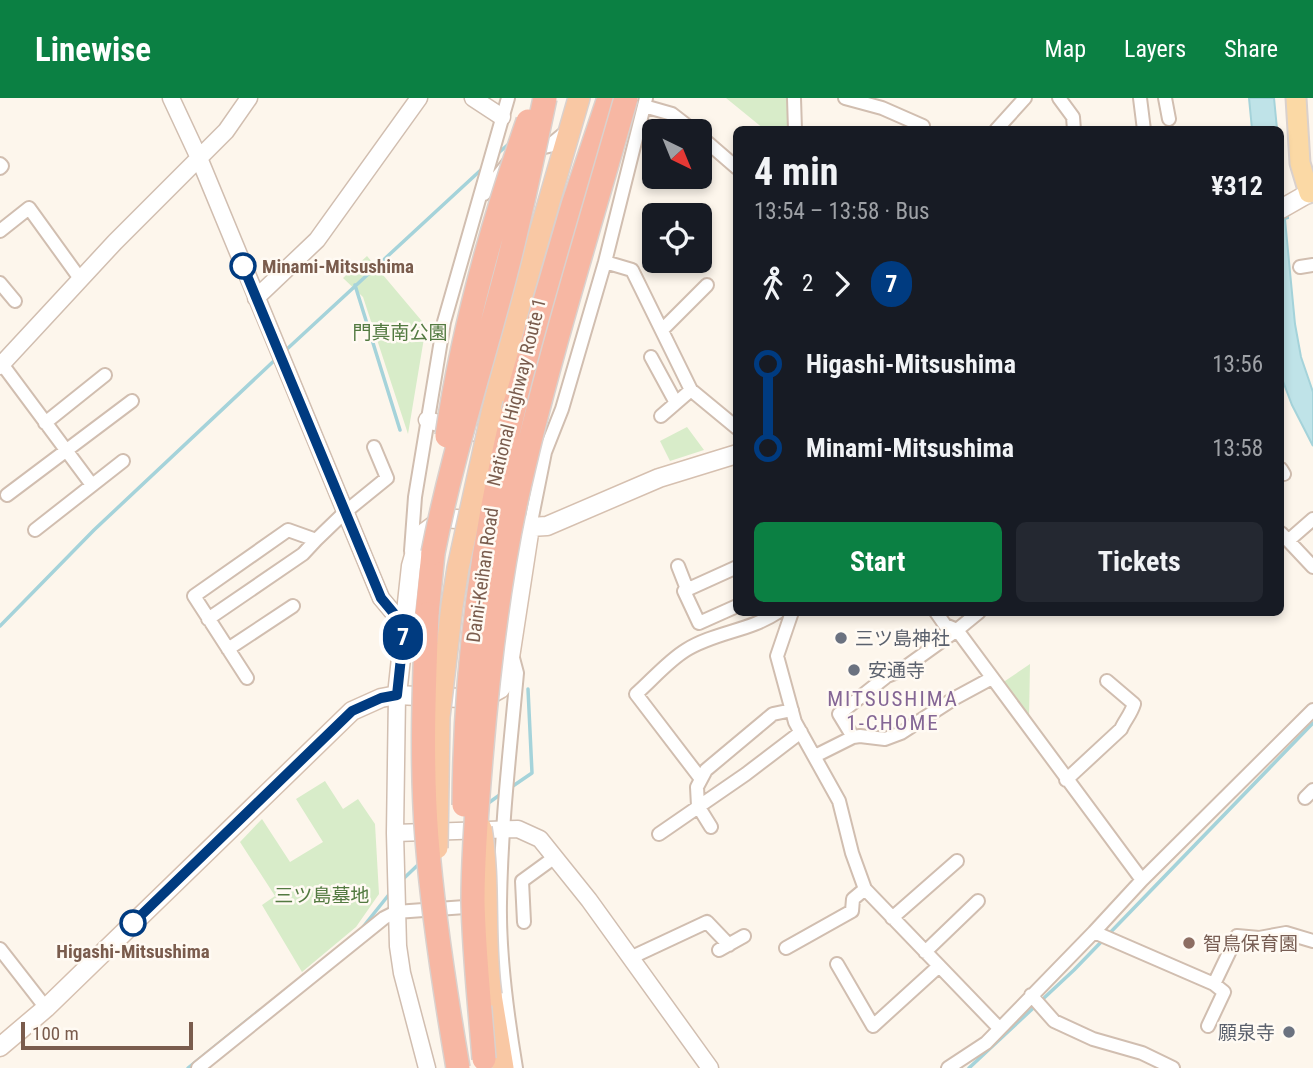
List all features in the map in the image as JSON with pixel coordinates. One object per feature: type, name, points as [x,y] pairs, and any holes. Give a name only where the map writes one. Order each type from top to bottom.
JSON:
[{"type":"highway","points":[[458,1068],[441,967],[427,838],[424,683],[433,553],[438,493],[462,345],[493,225],[536,98]]},
{"type":"highway","points":[[433,553],[444,494],[509,259],[544,98]]},
{"type":"highway","name":"National Highway Route 1","points":[[491,1065],[491,995],[486,961],[493,905],[468,745],[466,656],[474,574],[520,302],[579,98]]},
{"type":"highway","name":"National Highway Route 1","points":[[450,1068],[440,1011],[436,909],[439,717],[452,606],[458,568],[499,415],[536,308],[601,98]]},
{"type":"highway","name":"Daini-Keihan Road","points":[[491,1065],[470,950],[463,841],[469,662],[495,488],[515,404],[573,205],[609,98]]},
{"type":"highway","points":[[491,1065],[473,900],[475,833],[487,688],[502,578],[515,503],[539,402],[639,101]]},
{"type":"main road","points":[[1286,206],[1312,192],[1300,163],[1296,98]]},
{"type":"main road","points":[[397,695],[411,566],[417,545],[425,531],[444,518],[530,527],[547,526],[659,478],[733,455]]},
{"type":"main road","points":[[0,1047],[46,1008],[352,711],[381,698],[397,695],[482,699],[494,695],[506,681],[530,527]]},
{"type":"street","points":[[172,98],[381,598],[396,616],[405,620]]},
{"type":"street","points":[[92,485],[1,365],[226,131],[250,98]]},
{"type":"street","points":[[256,298],[317,240],[419,98]]},
{"type":"street","points":[[473,98],[502,117]]},
{"type":"street","points":[[411,566],[415,496],[444,322],[508,98]]},
{"type":"street","points":[[794,98],[795,126]]},
{"type":"street","points":[[845,98],[882,108],[923,126]]},
{"type":"street","points":[[1000,126],[1025,98]]},
{"type":"street","points":[[1059,98],[1073,117],[1074,126]]},
{"type":"street","points":[[1140,98],[1144,126]]},
{"type":"street","points":[[1165,98],[1169,119]]},
{"type":"street","points":[[530,527],[545,452],[562,409],[605,262],[639,101],[678,119]]},
{"type":"street","points":[[478,203],[512,158],[522,152],[549,146],[559,140],[571,126]]},
{"type":"street","points":[[712,146],[733,165]]},
{"type":"street","points":[[0,231],[29,208],[81,280]]},
{"type":"street","points":[[605,262],[632,270],[691,390],[733,425]]},
{"type":"street","points":[[0,283],[15,300]]},
{"type":"street","points":[[662,330],[707,285]]},
{"type":"street","points":[[651,357],[676,403]]},
{"type":"street","points":[[45,423],[105,375]]},
{"type":"street","points":[[661,416],[691,390]]},
{"type":"street","points":[[7,495],[132,401]]},
{"type":"street","points":[[427,420],[545,452]]},
{"type":"street","points":[[208,619],[303,554],[344,513],[387,478],[374,447]]},
{"type":"street","points":[[35,530],[123,461]]},
{"type":"street","points":[[1313,519],[1285,537],[1313,567]]},
{"type":"street","points":[[247,678],[194,596],[288,530],[316,540]]},
{"type":"street","points":[[678,566],[687,589]]},
{"type":"street","points":[[733,569],[684,591],[699,623],[733,608]]},
{"type":"street","points":[[229,649],[293,606]]},
{"type":"street","points":[[701,779],[636,694],[685,650],[720,635],[757,625],[772,616]]},
{"type":"street","points":[[791,616],[776,656],[801,732],[839,801],[852,853],[865,889],[999,1028]]},
{"type":"street","points":[[939,616],[945,625],[957,630],[1142,880]]},
{"type":"street","points":[[853,737],[839,714],[887,676],[900,671],[974,616]]},
{"type":"street","points":[[482,831],[517,673],[511,651]]},
{"type":"street","points":[[815,757],[853,737],[885,739],[901,733],[992,678]]},
{"type":"street","points":[[1066,779],[1121,729],[1131,713],[1134,704],[1108,681]]},
{"type":"street","points":[[397,695],[396,912],[402,973],[427,1068]]},
{"type":"street","points":[[711,827],[698,806],[697,787],[706,770],[773,714],[792,710]]},
{"type":"street","points":[[948,1068],[986,1043],[999,1028],[1103,936],[1142,880],[1312,713]]},
{"type":"street","points":[[659,834],[746,775],[801,732]]},
{"type":"street","points":[[395,833],[518,829],[540,839],[710,1068]]},
{"type":"street","points":[[524,922],[522,881],[555,857]]},
{"type":"street","points":[[892,918],[957,861]]},
{"type":"street","points":[[786,948],[852,911],[853,899],[865,889]]},
{"type":"street","points":[[925,952],[978,901]]},
{"type":"street","points":[[198,1068],[384,918],[396,912],[493,905],[516,1068]]},
{"type":"street","points":[[630,958],[707,922],[724,947],[744,936]]},
{"type":"street","points":[[1214,984],[1237,936],[1259,938],[1286,933],[1313,941]]},
{"type":"street","points":[[1103,936],[1214,984],[1224,992],[1208,1026]]},
{"type":"street","points":[[0,949],[46,1008]]},
{"type":"street","points":[[837,964],[873,1026],[939,966]]},
{"type":"street","points":[[1033,997],[1054,1020],[1093,1039],[1142,1053],[1173,1068]]},
{"type":"green space","points":[[726,98],[790,98],[791,126],[760,126]]},
{"type":"green space","name":"門真南公園","points":[[367,256],[426,326],[408,434],[363,297],[343,278]]},
{"type":"green space","points":[[687,427],[704,450],[670,461],[660,441]]},
{"type":"green space","points":[[1030,664],[1029,718],[1002,683]]},
{"type":"green space","name":"三ツ島墓地","points":[[325,781],[343,809],[358,799],[375,824],[379,894],[356,927],[302,972],[262,905],[275,896],[240,842],[262,819],[290,862],[323,842],[296,799]]},
{"type":"water","points":[[1249,98],[1274,98],[1277,126],[1252,126]]},
{"type":"water","points":[[1284,196],[1287,196],[1288,218],[1285,219],[1295,324],[1301,357],[1313,392],[1313,446],[1284,384]]},
{"type":"waterway","points":[[496,155],[511,142]]},
{"type":"waterway","points":[[286,350],[483,168]]},
{"type":"waterway","points":[[355,285],[400,430]]},
{"type":"waterway","points":[[0,626],[94,530],[277,358]]},
{"type":"waterway","points":[[510,788],[532,773],[528,689]]},
{"type":"waterway","points":[[969,1068],[1074,970],[1313,723]]},
{"type":"waterway","points":[[487,804],[501,794]]},
{"type":"waterway","points":[[401,881],[421,862]]},
{"type":"waterway","points":[[359,932],[391,892]]},
{"type":"waterway","points":[[188,1068],[260,1010]]},
{"type":"bus line","name":"7","points":[[133,923],[352,711],[381,698],[397,695],[405,620],[396,616],[381,598],[243,266]]},
{"type":"place","name":"Minami-Mitsushima","points":[[243,266]]},
{"type":"place","name":"三ツ島神社","points":[[841,638]]},
{"type":"place","name":"安通寺","points":[[854,670]]},
{"type":"place","name":"Higashi-Mitsushima","points":[[133,923]]},
{"type":"place","name":"智鳥保育園","points":[[1189,943]]},
{"type":"place","name":"願泉寺","points":[[1289,1032]]},
{"type":"district","name":"MITSUSHIMA 1-CHOME","points":[[893,711]]}]
